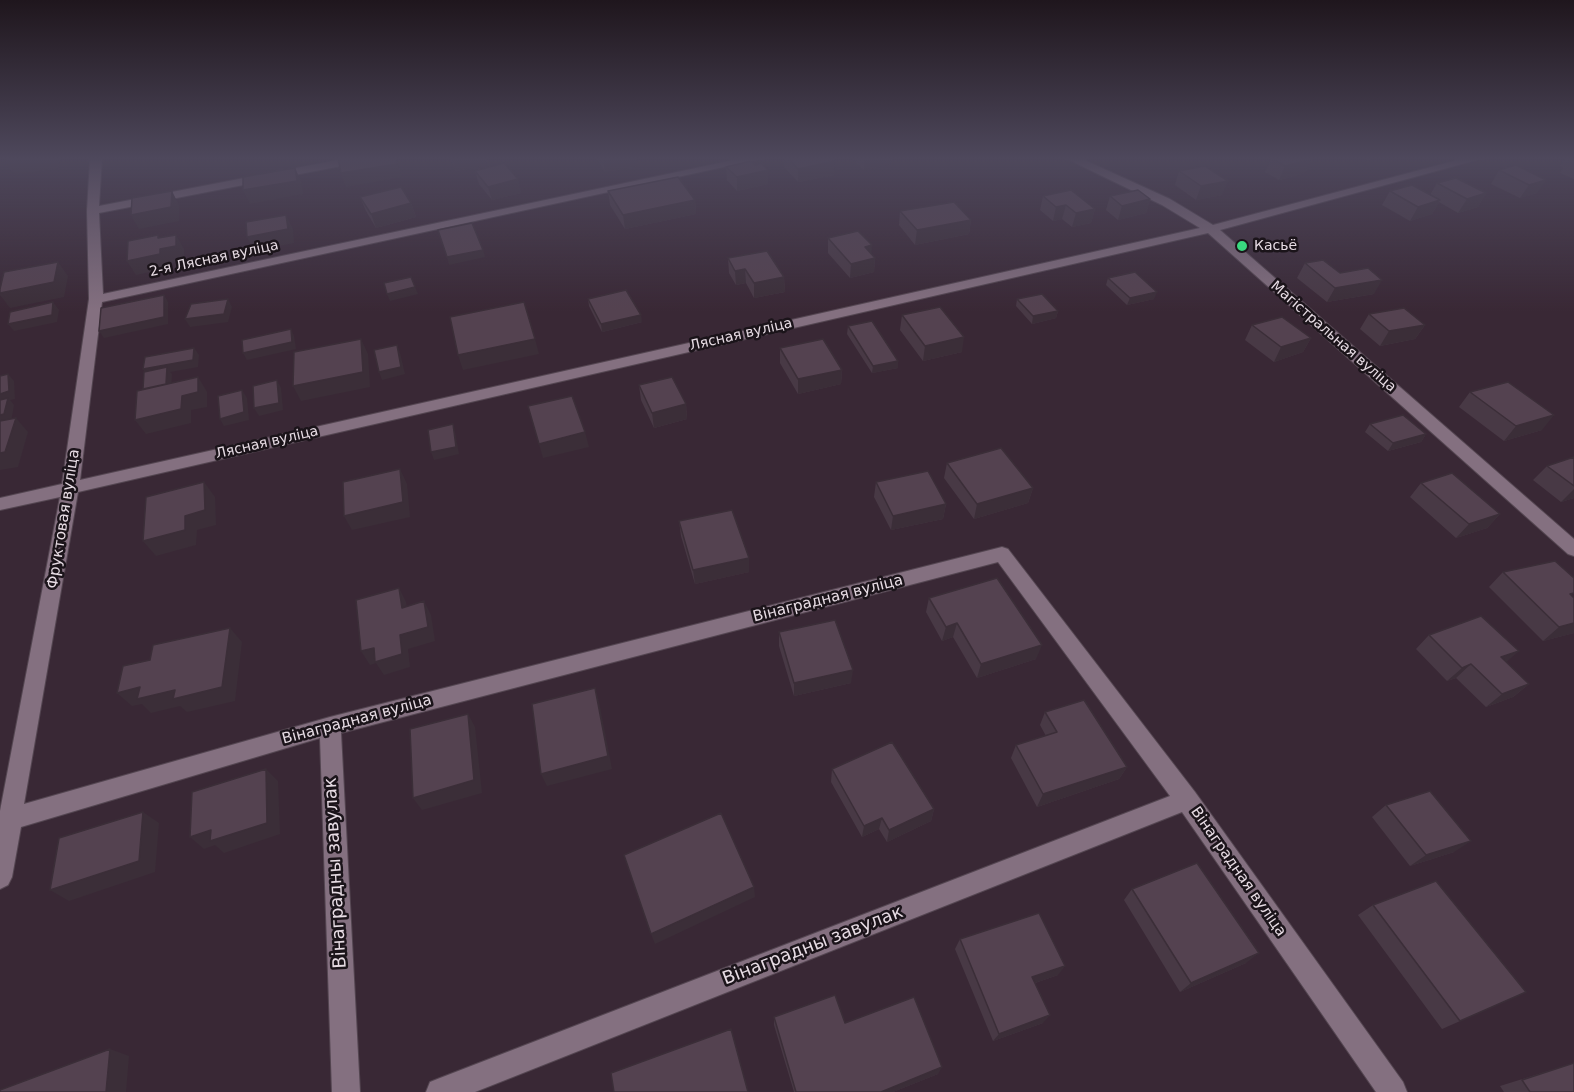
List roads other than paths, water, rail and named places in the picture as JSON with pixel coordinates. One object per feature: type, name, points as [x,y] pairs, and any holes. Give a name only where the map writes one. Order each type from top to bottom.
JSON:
[{"type":"street","points":[[93,211],[104,209]]},
{"type":"street","name":"2-я Лясная вуліца","points":[[96,299],[520,209]]},
{"type":"street","name":"Магістральная вуліца","points":[[1178,209],[1211,229],[1574,549]]},
{"type":"street","name":"Лясная вуліца","points":[[0,504],[1211,229],[1287,209]]},
{"type":"street","name":"Фруктовая вуліца","points":[[0,877],[6,820],[70,488],[96,299],[93,211]]},
{"type":"street","name":"Вінаградная вуліца","points":[[6,820],[330,726],[1002,554],[1186,800],[1393,1092]]},
{"type":"street","name":"Вінаградны завулак","points":[[330,726],[346,1092]]},
{"type":"street","name":"Вінаградны завулак","points":[[440,1092],[1186,800]]},
{"type":"place","name":"Касьё","points":[[1242,246]]}]
